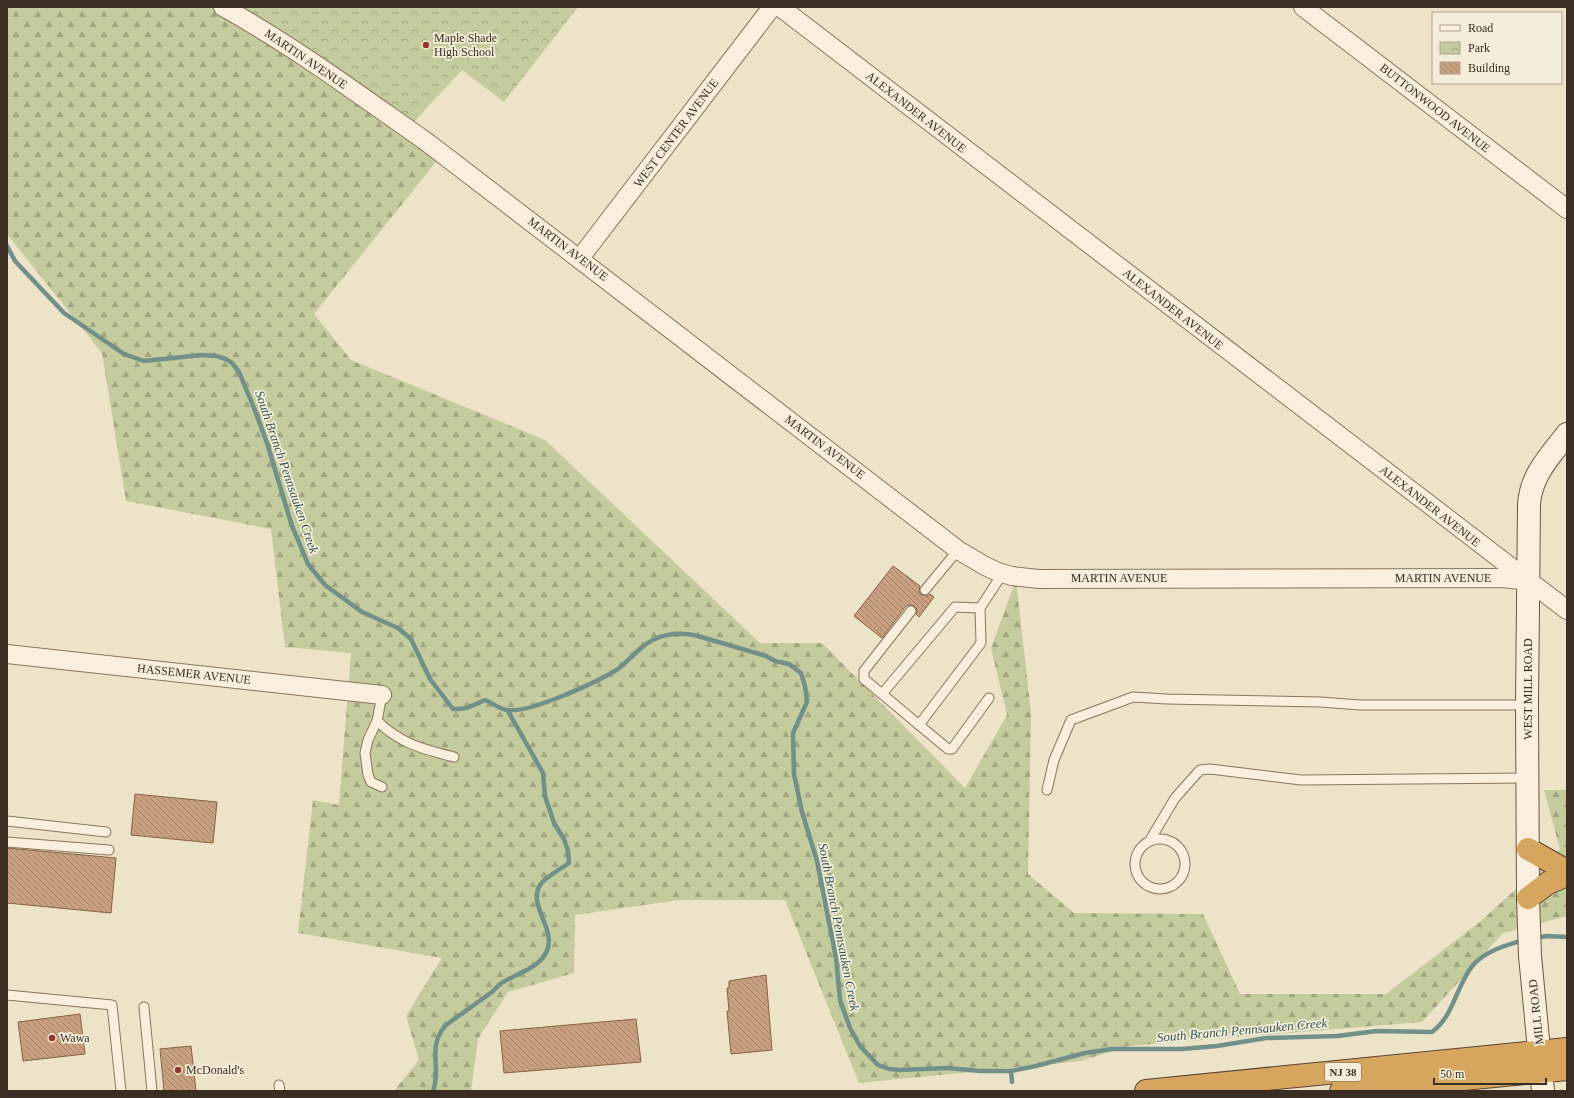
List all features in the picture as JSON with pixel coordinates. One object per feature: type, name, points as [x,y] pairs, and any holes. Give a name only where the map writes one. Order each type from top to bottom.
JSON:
[{"type":"highway","points":[[1528,849],[1567,870]]},
{"type":"highway","points":[[1528,898],[1548,883],[1567,875]]},
{"type":"highway","name":"NJ 38","points":[[1146,1091],[1542,1071],[1567,1049]]},
{"type":"highway","name":"NJ 38","points":[[1341,1091],[1567,1069]]},
{"type":"street","name":"MARTIN AVENUE","points":[[224,7],[266,32],[316,65],[428,143],[580,258],[958,550],[985,566],[1012,576],[1040,578],[1503,578],[1528,580]]},
{"type":"street","name":"WEST CENTER AVENUE","points":[[580,258],[772,7]]},
{"type":"street","name":"ALEXANDER AVENUE","points":[[780,7],[1567,610]]},
{"type":"street","name":"BUTTONWOOD AVENUE","points":[[1303,7],[1567,209]]},
{"type":"street","name":"WEST MILL ROAD","points":[[1530,956],[1528,898],[1527,705],[1528,504],[1531,488],[1538,471],[1567,434]]},
{"type":"street","name":"HASSEMER AVENUE","points":[[7,654],[382,694]]},
{"type":"street","name":"MILL ROAD","points":[[1530,956],[1542,1071]]},
{"type":"lane","points":[[925,590],[958,550]]},
{"type":"lane","points":[[920,725],[981,643],[980,608],[1003,573]]},
{"type":"lane","points":[[882,694],[955,607],[980,608]]},
{"type":"lane","points":[[911,611],[864,671],[864,679],[948,749],[952,749],[989,698]]},
{"type":"lane","points":[[382,694],[377,721],[368,740],[365,753],[368,775],[372,782],[382,787]]},
{"type":"lane","points":[[1047,790],[1054,760],[1071,720],[1133,697],[1320,702],[1360,705],[1527,705]]},
{"type":"lane","points":[[377,721],[402,741],[419,748],[454,757]]},
{"type":"lane","points":[[1150,840],[1158,838],[1167,839],[1174,842],[1183,852],[1186,864],[1184,873],[1180,880],[1173,885],[1162,889],[1149,887],[1142,882],[1138,875],[1135,867],[1135,859],[1143,844],[1150,840],[1175,798],[1184,786],[1200,770],[1210,769],[1301,780],[1528,778]]},
{"type":"lane","points":[[7,821],[106,832]]},
{"type":"lane","points":[[7,842],[109,850]]},
{"type":"lane","points":[[7,995],[112,1005],[121,1091]]},
{"type":"lane","points":[[144,1007],[152,1091]]},
{"type":"green space","points":[[7,7],[213,7],[409,127],[439,158],[314,314],[351,360],[545,440],[760,643],[822,643],[965,788],[1007,715],[991,648],[1016,580],[1031,713],[1028,874],[1074,913],[1203,914],[1240,994],[1386,994],[1481,921],[1560,849],[1544,790],[1567,790],[1567,916],[1503,933],[1422,1022],[1128,1046],[1081,1061],[859,1083],[785,900],[679,900],[575,915],[574,973],[508,992],[478,1039],[471,1091],[394,1091],[419,1060],[406,1016],[442,958],[298,933],[313,800],[339,805],[351,653],[285,647],[271,529],[126,501],[102,353],[7,234]]},
{"type":"green space","name":"Maple Shade High School","points":[[213,7],[578,7],[504,102],[462,70],[409,127]]},
{"type":"building","points":[[893,566],[920,586],[919,592],[922,595],[927,596],[930,594],[934,597],[919,617],[916,614],[917,609],[914,606],[906,606],[882,638],[854,616]]},
{"type":"building","points":[[135,794],[217,802],[213,843],[131,835]]},
{"type":"building","points":[[7,848],[116,858],[111,913],[7,903]]},
{"type":"building","points":[[766,975],[772,1050],[731,1054],[727,1011],[729,1011],[727,988],[729,988],[729,981]]},
{"type":"building","name":"Wawa","points":[[80,1014],[85,1054],[23,1061],[18,1022]]},
{"type":"building","points":[[636,1019],[641,1062],[504,1073],[500,1031]]},
{"type":"building","name":"McDonald's","points":[[191,1046],[196,1091],[164,1091],[160,1049]]},
{"type":"waterway","name":"South Branch Pennsauken Creek","points":[[7,246],[15,261],[64,313],[124,354],[144,361],[202,355],[216,356],[226,359],[232,363],[239,372],[254,408],[267,443],[292,526],[308,564],[325,585],[362,612],[398,628],[411,639],[430,679],[453,709],[465,708],[485,700],[507,710],[517,710],[547,702],[564,696],[618,669],[647,643],[661,637],[675,634],[698,636],[766,656],[775,661],[789,664],[801,673],[805,686],[807,702],[793,733],[794,774],[802,812],[817,861],[836,958],[840,1000],[850,1028],[860,1046],[878,1065],[889,1069],[900,1070],[947,1068],[981,1071],[1011,1071],[1085,1053],[1112,1049],[1182,1049],[1217,1046],[1266,1038],[1337,1036],[1377,1031],[1432,1032],[1446,1017],[1463,981],[1474,964],[1479,959],[1491,952],[1524,940]]},
{"type":"waterway","points":[[433,1091],[436,1074],[435,1049],[440,1033],[446,1025],[492,992],[499,985],[537,964],[546,953],[549,944],[548,935],[539,909],[537,893],[540,885],[545,879],[569,863],[568,851],[564,839],[554,823],[545,796],[543,773],[508,711]]},
{"type":"waterway","name":"South Branch Pennsauken Creek","points":[[1536,938],[1547,936],[1567,937]]},
{"type":"waterway","points":[[1011,1071],[1012,1082]]},
{"type":"place","name":"Maple Shade High School","points":[[426,45]]},
{"type":"place","name":"Wawa","points":[[52,1038]]},
{"type":"place","name":"McDonald's","points":[[178,1070]]}]
